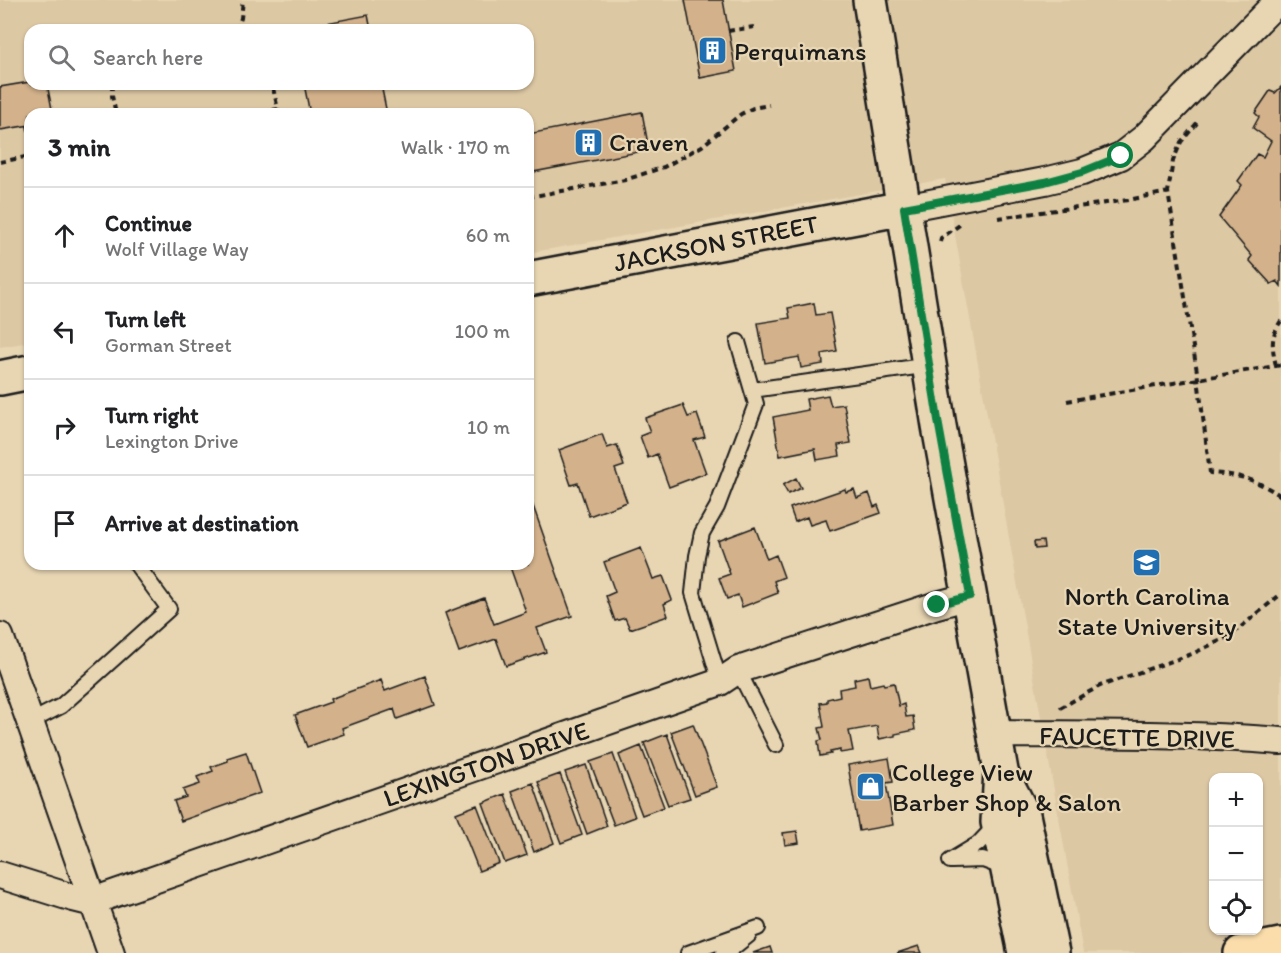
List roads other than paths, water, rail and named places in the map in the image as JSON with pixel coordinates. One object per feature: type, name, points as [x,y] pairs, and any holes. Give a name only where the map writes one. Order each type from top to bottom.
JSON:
[{"type":"main road","points":[[870,0],[993,734],[1001,771],[1023,815],[1052,953]]},
{"type":"main road","name":"JACKSON STREET","points":[[534,278],[904,208]]},
{"type":"main road","points":[[0,378],[24,373]]},
{"type":"main road","points":[[1001,771],[998,822],[1025,953]]},
{"type":"main road","points":[[1241,953],[1281,945]]},
{"type":"street","points":[[904,208],[1045,182],[1082,172],[1121,156],[1144,138],[1280,0]]},
{"type":"street","name":"LEXINGTON DRIVE","points":[[93,901],[729,676],[937,605],[970,596]]},
{"type":"street","points":[[0,636],[111,953]]},
{"type":"street","name":"FAUCETTE DRIVE","points":[[993,734],[1129,734],[1281,741]]},
{"type":"street","points":[[0,875],[73,898],[93,901]]},
{"type":"lane","points":[[738,342],[756,404],[717,507],[702,533],[693,593],[729,676],[776,745]]},
{"type":"lane","points":[[752,390],[930,365]]},
{"type":"lane","points":[[30,722],[61,706],[169,609],[140,570]]},
{"type":"lane","points":[[998,822],[978,844],[950,861],[983,860],[1008,870]]},
{"type":"lane","points":[[688,953],[758,928],[729,951],[723,953]]},
{"type":"place","name":"Perquimans","points":[[713,51]]},
{"type":"place","name":"Craven","points":[[588,142]]},
{"type":"place","name":"North Carolina State University","points":[[1147,562]]},
{"type":"place","name":"College View Barber Shop & Salon","points":[[871,787]]}]
